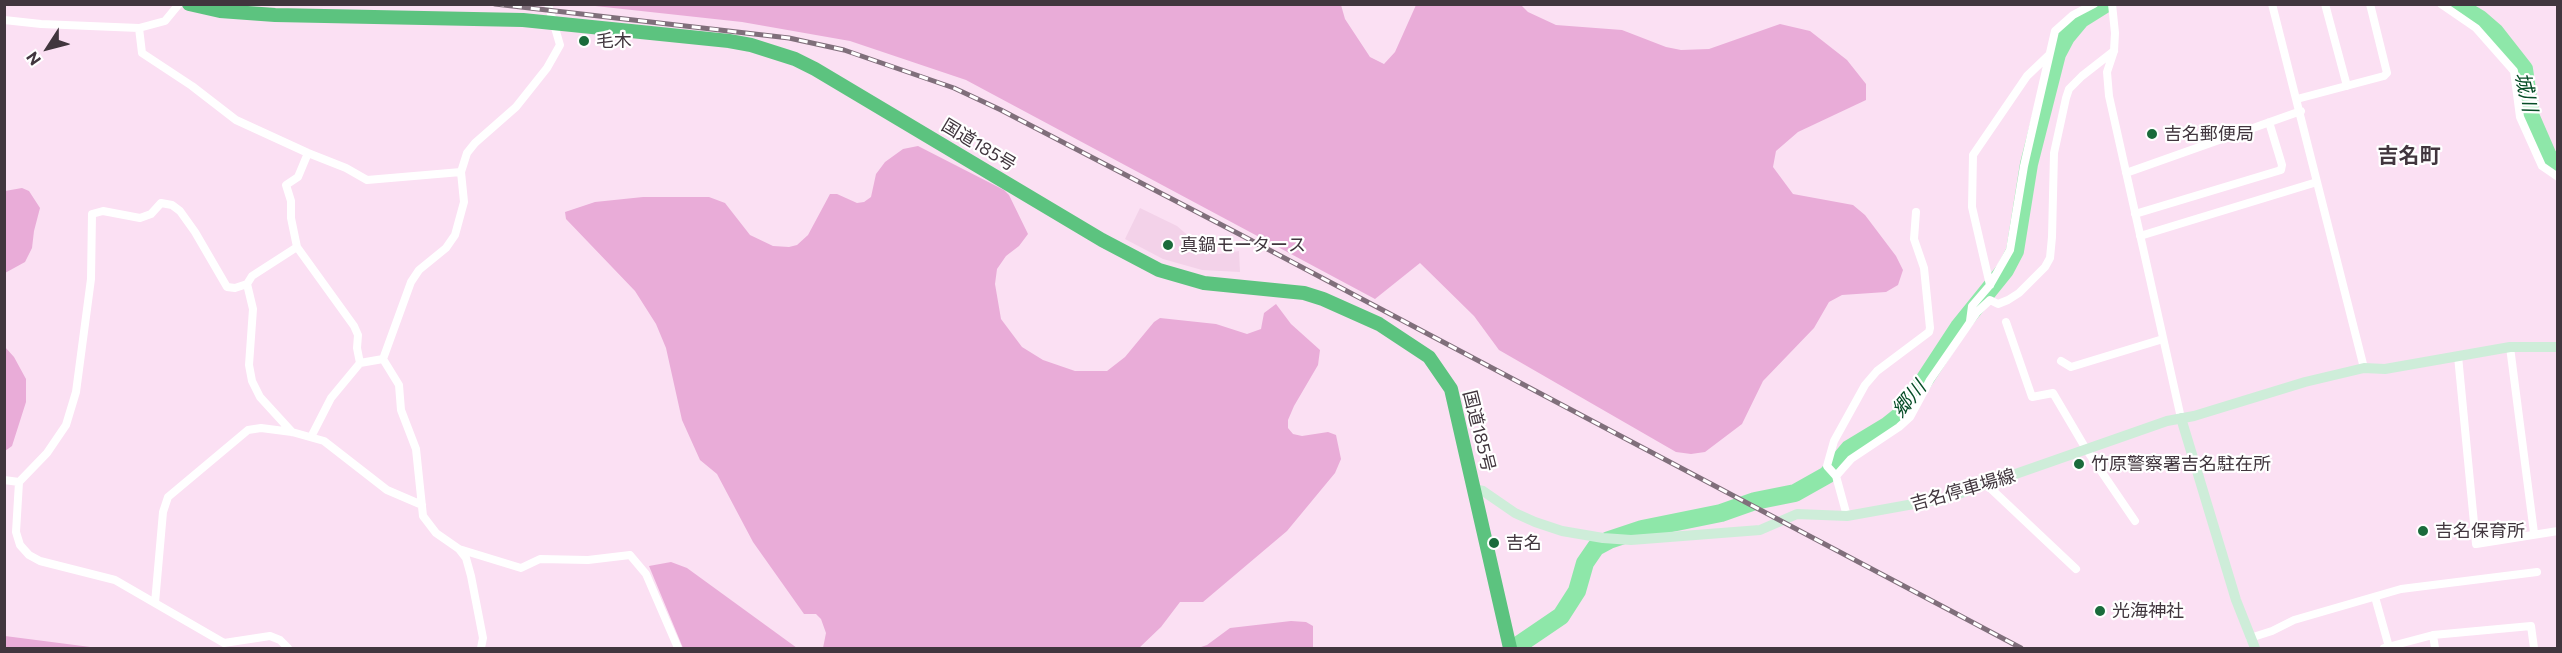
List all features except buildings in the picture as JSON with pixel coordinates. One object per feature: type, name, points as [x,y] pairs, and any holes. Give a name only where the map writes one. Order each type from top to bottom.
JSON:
[{"type":"highway","name":"国道185号","points":[[189,4],[220,11],[275,15],[523,20],[729,41],[795,59],[1102,240],[1159,270],[1204,283],[1304,293],[1323,299],[1378,324],[1430,357],[1447,381],[1455,404],[1509,646]]},
{"type":"main road","name":"吉名停車場線","points":[[1474,489],[1483,491],[1515,513],[1534,522],[1562,531],[1608,539],[1760,530],[1797,514],[1847,516],[1925,503],[1988,486],[2086,448],[2181,418],[2305,382],[2364,368],[2385,369],[2510,347],[2558,347]]},
{"type":"main road","points":[[2181,418],[2221,555],[2253,643]]},
{"type":"street","points":[[4,20],[41,24],[139,28],[165,21],[179,4]]},
{"type":"street","points":[[383,359],[411,282],[419,270],[446,248],[455,235],[465,202],[461,172],[467,153],[475,143],[516,107],[547,68],[560,45],[548,4]]},
{"type":"street","points":[[1970,320],[1971,309],[1990,285],[2010,250],[2024,166],[2055,31],[2073,15],[2094,4]]},
{"type":"street","points":[[2272,4],[2301,111],[2364,368]]},
{"type":"street","points":[[2325,4],[2347,86]]},
{"type":"street","points":[[2297,99],[2384,76],[2386,73],[2370,4]]},
{"type":"street","points":[[2441,4],[2476,28],[2514,71],[2520,117],[2542,166],[2558,177]]},
{"type":"street","points":[[2112,8],[2114,51],[2107,72],[2109,96],[2181,418]]},
{"type":"street","points":[[139,28],[142,53],[192,86],[236,120],[346,168],[367,180],[461,172]]},
{"type":"street","points":[[1833,473],[1910,417],[1930,381],[1970,320],[1990,300],[1998,304],[2008,300],[2019,293],[2045,267],[2050,258],[2052,237],[2054,153],[2069,88],[2114,51]]},
{"type":"street","points":[[1990,285],[1972,207],[1973,155],[2027,76],[2049,55]]},
{"type":"street","points":[[2126,173],[2301,111]]},
{"type":"street","points":[[2135,214],[2281,170],[2282,165],[2269,122]]},
{"type":"street","points":[[308,153],[298,177],[286,185],[291,201],[291,218],[297,248],[354,326],[358,335],[357,348],[360,363]]},
{"type":"street","points":[[2140,236],[2318,182]]},
{"type":"street","points":[[288,648],[280,640],[270,636],[225,643],[115,580],[40,561],[29,555],[20,545],[16,532],[20,482],[47,453],[66,425],[76,392],[91,279],[92,214],[103,211],[140,218],[151,214],[161,203],[172,205],[180,211],[195,232],[227,287],[235,288],[247,284],[252,276],[297,248]]},
{"type":"street","points":[[1847,516],[1833,473],[1827,466],[1834,441],[1865,385],[1877,371],[1929,332],[1930,328],[1924,268],[1914,239],[1916,212]]},
{"type":"street","points":[[247,284],[253,309],[249,365],[252,381],[260,397],[292,432]]},
{"type":"street","points":[[2006,322],[2032,397],[2053,393],[2086,448],[2135,521]]},
{"type":"street","points":[[2061,361],[2071,367],[2163,339]]},
{"type":"street","points":[[2510,347],[2534,533]]},
{"type":"street","points":[[2458,356],[2476,544],[2558,531]]},
{"type":"street","points":[[311,437],[332,398],[360,363],[383,359]]},
{"type":"street","points":[[383,359],[399,385],[401,410],[416,449],[417,476],[423,516],[436,533],[459,549],[466,558],[483,638],[481,648]]},
{"type":"street","points":[[155,603],[163,512],[168,497],[248,430],[261,428],[292,432],[324,441],[387,490],[422,505]]},
{"type":"street","points":[[4,480],[20,482]]},
{"type":"street","points":[[1988,486],[2076,569]]},
{"type":"street","points":[[459,549],[521,568],[540,559],[588,560],[630,555],[646,574],[678,648]]},
{"type":"street","points":[[2253,643],[2294,620],[2401,589],[2537,572]]},
{"type":"street","points":[[2375,597],[2387,648],[2433,636],[2531,626],[2534,648]]},
{"type":"street","points":[[2433,636],[2435,648]]},
{"type":"shaded area","points":[[586,5],[1341,5],[1345,19],[1370,57],[1384,64],[1395,52],[1416,5],[1521,5],[1528,12],[1556,25],[1622,30],[1666,47],[1681,50],[1709,49],[1780,24],[1810,31],[1847,60],[1866,84],[1866,100],[1798,132],[1776,151],[1773,167],[1793,194],[1853,205],[1865,215],[1896,256],[1903,270],[1898,285],[1886,292],[1842,295],[1829,302],[1814,328],[1763,381],[1742,424],[1705,452],[1691,454],[1676,452],[1499,350],[1474,316],[1420,263],[1375,299],[966,80],[850,41],[742,22]]},
{"type":"shaded area","points":[[918,146],[1004,190],[1009,195],[1028,234],[1019,246],[1006,256],[997,269],[995,284],[1001,319],[1022,347],[1043,360],[1075,371],[1107,371],[1125,357],[1160,318],[1216,324],[1247,334],[1261,329],[1264,313],[1276,304],[1291,324],[1320,350],[1318,365],[1294,406],[1288,420],[1288,428],[1293,434],[1302,436],[1328,432],[1336,435],[1341,459],[1335,473],[1287,531],[1203,602],[1180,602],[1161,627],[1139,648],[823,648],[826,633],[821,619],[816,614],[804,614],[753,542],[717,474],[700,460],[682,420],[666,348],[656,324],[635,291],[566,219],[565,212],[595,202],[643,197],[709,197],[725,203],[750,235],[773,246],[789,247],[797,245],[808,235],[830,194],[837,194],[857,203],[864,202],[871,197],[876,174],[885,162],[903,149]]},
{"type":"shaded area","points":[[22,188],[29,191],[40,208],[32,248],[25,262],[5,273],[5,191]]},
{"type":"shaded area","name":"真鍋モータース","points":[[1140,208],[1177,226],[1207,252],[1219,254],[1239,251],[1240,272],[1202,270],[1163,259],[1125,239]]},
{"type":"shaded area","points":[[5,347],[14,357],[26,379],[26,402],[12,446],[5,451]]},
{"type":"shaded area","points":[[671,562],[687,568],[797,648],[683,648],[649,566]]},
{"type":"shaded area","points":[[1291,621],[1306,622],[1313,626],[1313,648],[1198,648],[1207,645],[1230,628]]},
{"type":"shaded area","points":[[5,636],[98,648],[5,648]]},
{"type":"waterway","name":"郷川","points":[[1514,648],[1561,616],[1577,591],[1585,563],[1596,547],[1642,529],[1721,513],[1755,501],[1795,493],[1827,475],[1849,449],[1902,414],[1959,327],[2005,270],[2015,251],[2029,164],[2057,54],[2066,37],[2081,19],[2105,4]]},
{"type":"waterway","name":"城川","points":[[2455,4],[2480,19],[2495,32],[2524,69],[2531,117],[2548,156],[2558,166]]},
{"type":"railway","points":[[495,4],[789,38],[844,50],[954,88],[1001,110],[1241,235],[2021,648]]},
{"type":"place","name":"毛木","points":[[584,41]]},
{"type":"place","name":"吉名郵便局","points":[[2152,134]]},
{"type":"place","name":"真鍋モータース","points":[[1168,245]]},
{"type":"place","name":"竹原警察署吉名駐在所","points":[[2079,464]]},
{"type":"place","name":"吉名保育所","points":[[2423,531]]},
{"type":"place","name":"吉名","points":[[1494,543]]},
{"type":"place","name":"光海神社","points":[[2100,611]]},
{"type":"district","name":"吉名町","points":[[2409,156]]}]
